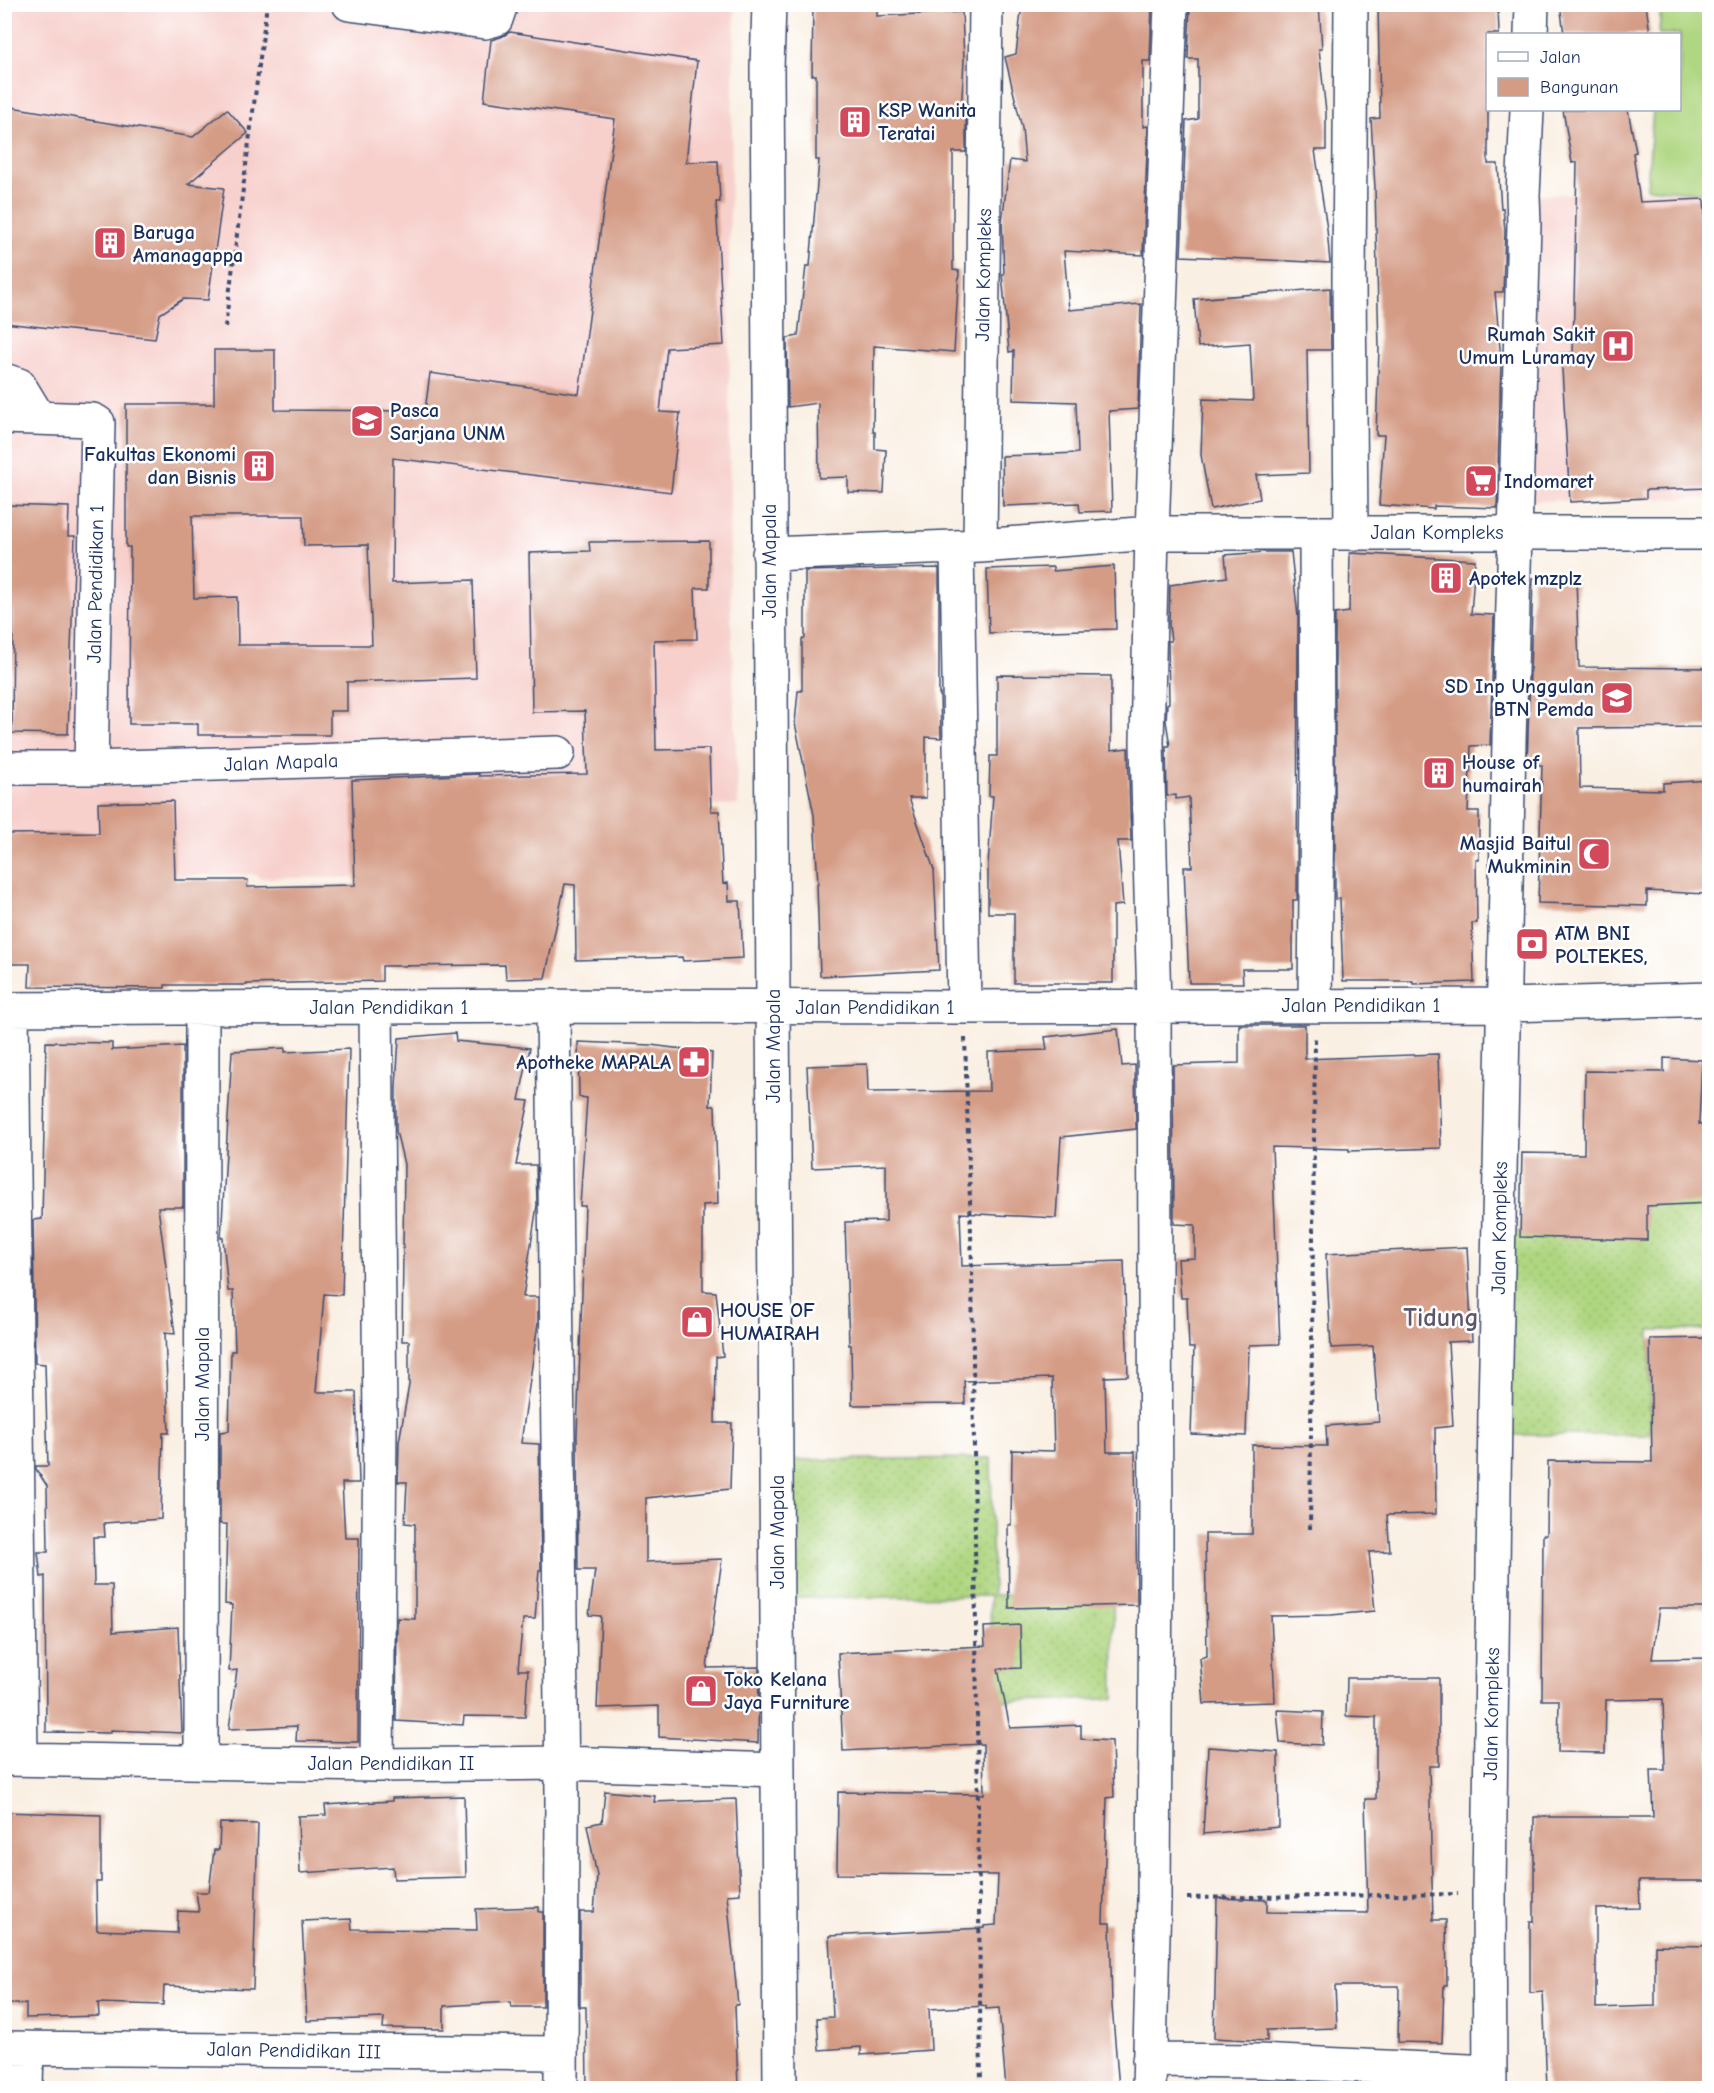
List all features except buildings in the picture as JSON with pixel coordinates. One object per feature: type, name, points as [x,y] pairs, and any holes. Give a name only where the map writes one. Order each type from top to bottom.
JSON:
[{"type":"street","points":[[349,4],[485,22],[496,19],[501,4]]},
{"type":"street","name":"Jalan Mapala","points":[[769,4],[767,68],[769,554],[780,2088]]},
{"type":"street","name":"Jalan Kompleks","points":[[964,1007],[969,547],[986,4]]},
{"type":"street","points":[[1171,4],[1152,533],[1148,742],[1154,1005],[1156,1537],[1154,1898],[1149,2074],[1490,2080]]},
{"type":"street","points":[[1351,4],[1349,280],[1351,532]]},
{"type":"street","points":[[1531,33],[1532,4]]},
{"type":"street","points":[[1527,111],[1515,532],[1710,533]]},
{"type":"street","points":[[4,380],[19,385],[39,418]]},
{"type":"street","name":"Jalan Pendidikan 1","points":[[4,417],[93,420],[98,423],[91,768]]},
{"type":"street","name":"Jalan Kompleks","points":[[769,554],[969,547],[1152,533],[1515,532],[1495,1410],[1489,1893],[1490,2080]]},
{"type":"street","points":[[1316,533],[1316,1005]]},
{"type":"street","name":"Jalan Mapala","points":[[4,768],[91,768],[558,753]]},
{"type":"street","name":"Jalan Pendidikan 1","points":[[8,1009],[1505,1005],[1710,999]]},
{"type":"street","points":[[553,1006],[561,1763],[561,2088]]},
{"type":"street","name":"Jalan Mapala","points":[[201,1761],[202,1007]]},
{"type":"street","points":[[376,1007],[380,1422],[377,1765]]},
{"type":"street","points":[[8,1009],[13,1759]]},
{"type":"street","name":"Jalan Pendidikan II","points":[[13,1759],[377,1765],[561,1763],[778,1770]]},
{"type":"street","name":"Jalan Pendidikan III","points":[[26,2088],[16,2048],[561,2053]]},
{"type":"path","points":[[225,327],[267,4]]},
{"type":"path","points":[[1310,1529],[1316,1005]]},
{"type":"path","points":[[964,1007],[973,1314],[981,2088]]},
{"type":"path","points":[[1154,1898],[1489,1893]]},
{"type":"shaded area","name":"Pasca Sarjana UNM","points":[[4,5],[735,5],[729,253],[730,588],[738,805],[558,811],[429,877],[260,878],[253,874],[5,879]]},
{"type":"shaded area","name":"Rumah Sakit Umum Luramay","points":[[1709,191],[1709,498],[1529,501],[1523,195]]},
{"type":"green space","points":[[1661,5],[1709,5],[1709,193],[1647,188],[1653,111],[1681,111],[1681,33],[1659,33]]},
{"type":"green space","points":[[1638,1182],[1709,1182],[1709,1330],[1650,1330],[1650,1435],[1492,1435],[1492,1231],[1638,1232]]},
{"type":"green space","points":[[991,1458],[993,1595],[1113,1594],[1114,1699],[992,1701],[990,1596],[784,1598],[783,1460]]},
{"type":"place","name":"KSP Wanita Teratai","points":[[855,122]]},
{"type":"place","name":"Baruga Amanagappa","points":[[110,243]]},
{"type":"place","name":"Rumah Sakit Umum Luramay","points":[[1618,346]]},
{"type":"place","name":"Pasca Sarjana UNM","points":[[367,421]]},
{"type":"place","name":"Fakultas Ekonomi dan Bisnis","points":[[259,466]]},
{"type":"place","name":"Indomaret","points":[[1481,481]]},
{"type":"place","name":"Apotek mzplz","points":[[1446,578]]},
{"type":"place","name":"SD Inp Unggulan BTN Pemda","points":[[1617,698]]},
{"type":"place","name":"House of humairah","points":[[1439,773]]},
{"type":"place","name":"Masjid Baitul Mukminin","points":[[1594,854]]},
{"type":"place","name":"ATM BNI POLTEKES,","points":[[1532,944]]},
{"type":"place","name":"Apotheke MAPALA","points":[[694,1062]]},
{"type":"place","name":"HOUSE OF HUMAIRAH","points":[[697,1322]]},
{"type":"place","name":"Toko Kelana Jaya Furniture","points":[[701,1691]]},
{"type":"district","name":"Tidung","points":[[1441,1317]]}]
